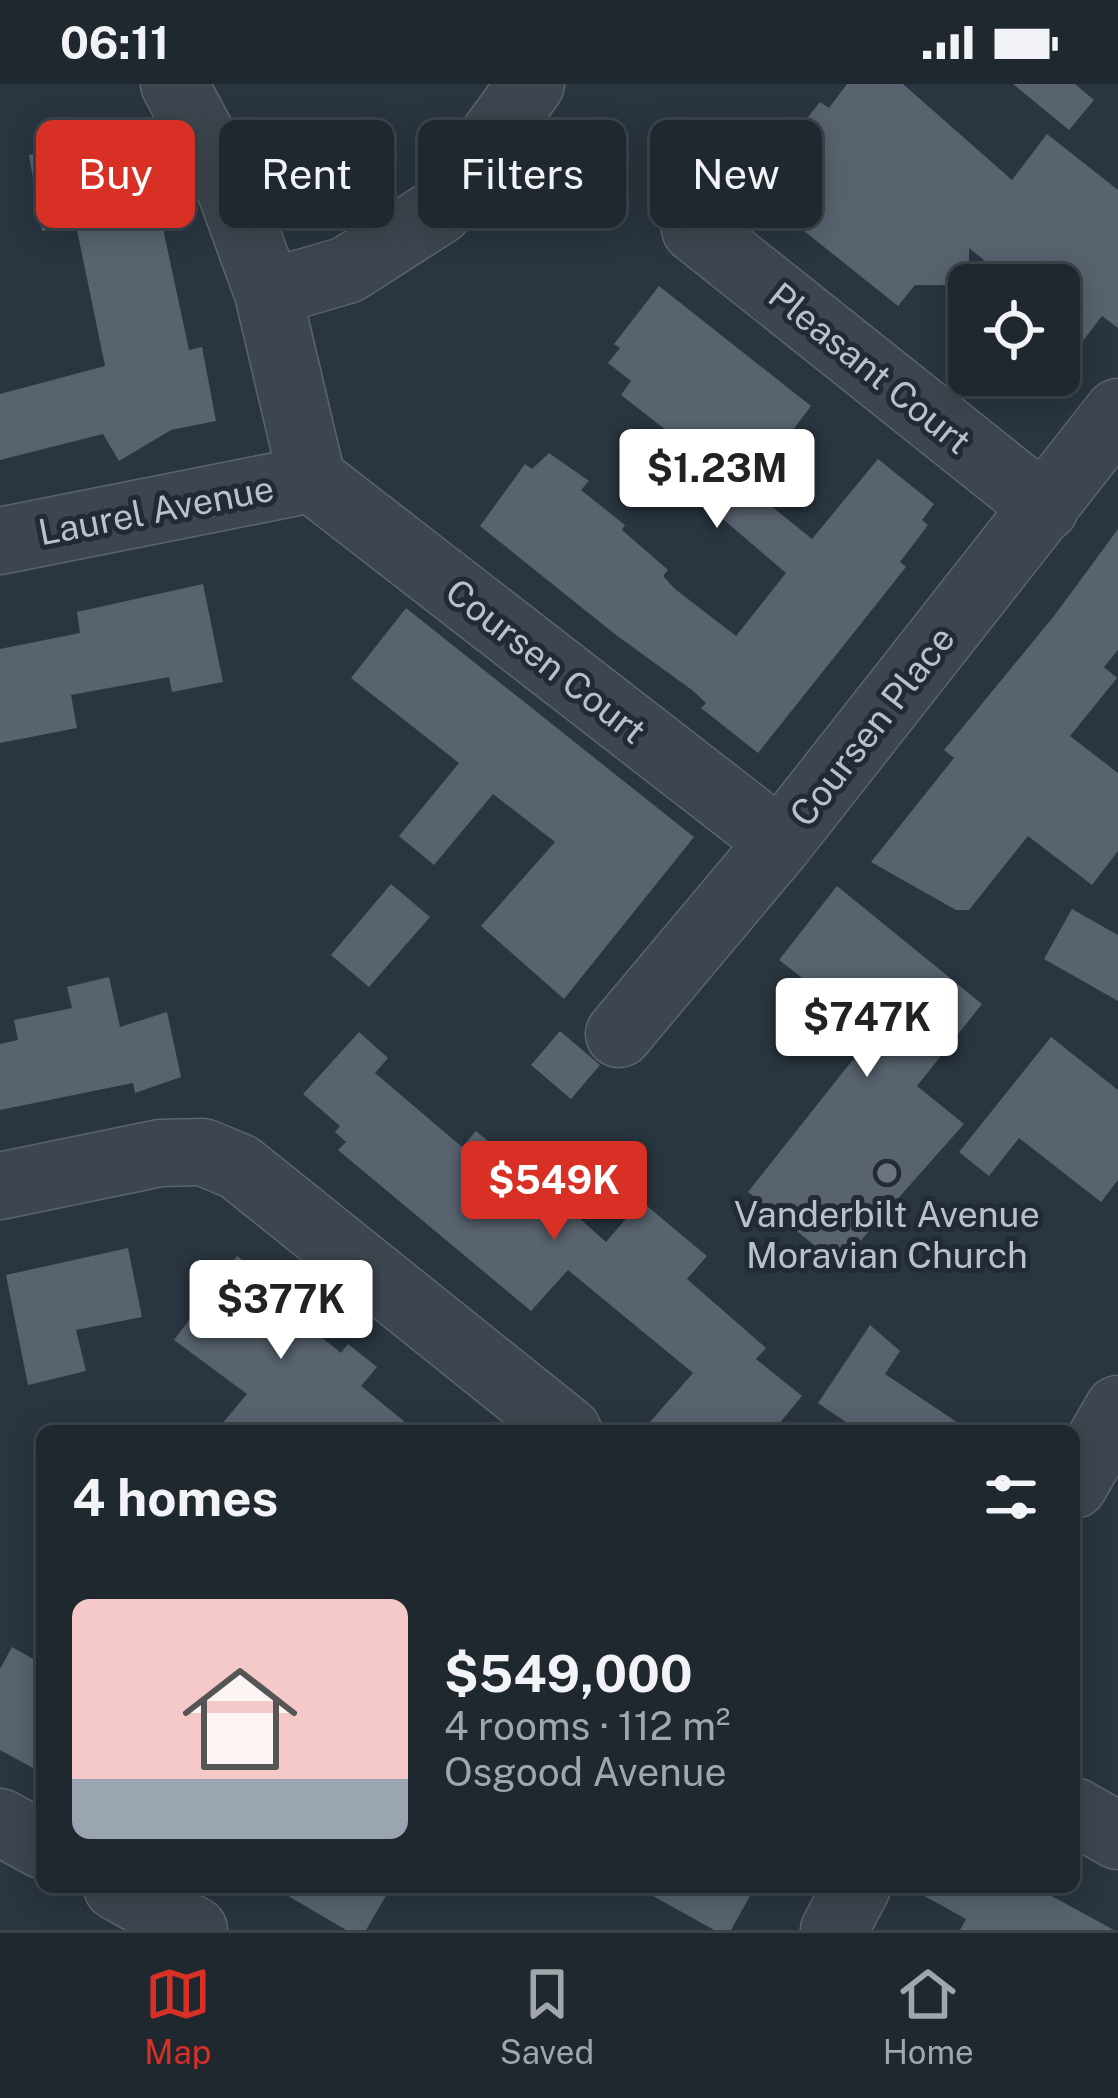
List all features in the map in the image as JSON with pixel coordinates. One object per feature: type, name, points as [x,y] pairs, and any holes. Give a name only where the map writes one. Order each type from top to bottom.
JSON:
[{"type":"street","points":[[174,84],[229,186],[268,293],[311,479]]},
{"type":"street","points":[[268,293],[347,270],[439,211],[531,84]]},
{"type":"street","name":"Pleasant Court","points":[[695,229],[1045,508]]},
{"type":"street","name":"Coursen Place","points":[[620,1034],[780,842],[1118,412]]},
{"type":"street","name":"Laurel Avenue","points":[[0,541],[311,479]]},
{"type":"street","name":"Coursen Court","points":[[311,479],[780,842]]},
{"type":"street","points":[[0,1186],[160,1153],[203,1152],[270,1189],[561,1425]]},
{"type":"street","points":[[1080,1475],[1118,1409]]},
{"type":"street","points":[[1080,1814],[1118,1836]]},
{"type":"street","points":[[128,1893],[194,1930]]},
{"type":"street","points":[[834,1930],[854,1893]]},
{"type":"building","points":[[847,84],[903,84],[1012,180],[1047,134],[1118,190],[1118,328],[1102,316],[1080,345],[1080,264],[989,264],[969,248],[969,264],[948,264],[948,285],[915,285],[898,306],[800,228],[822,228],[822,120],[806,120],[820,102],[829,108]]},
{"type":"building","points":[[1013,84],[1075,84],[1094,100],[1069,130]]},
{"type":"building","points":[[36,154],[36,196],[29,155]]},
{"type":"building","points":[[77,228],[163,228],[189,350],[202,347],[216,421],[171,430],[119,461],[103,434],[0,460],[0,394],[105,366]]},
{"type":"building","points":[[659,286],[811,406],[749,488],[812,539],[878,459],[934,504],[922,520],[928,525],[900,562],[906,567],[758,753],[701,708],[706,703],[692,690],[480,526],[525,464],[532,469],[549,453],[589,481],[581,490],[625,525],[622,530],[668,570],[663,576],[675,589],[736,636],[786,573],[717,514],[739,487],[621,395],[631,381],[608,363],[620,348],[614,344]]},
{"type":"building","points":[[1118,529],[1118,650],[1104,667],[1117,678],[1070,736],[1118,773],[1118,851],[1092,885],[1028,836],[969,910],[956,910],[871,862],[954,758],[944,750]]},
{"type":"building","points":[[203,584],[223,682],[172,692],[169,677],[71,695],[77,728],[0,743],[0,649],[80,633],[77,612]]},
{"type":"building","points":[[406,608],[694,837],[564,999],[481,926],[555,842],[493,794],[434,865],[399,836],[459,763],[351,678]]},
{"type":"building","points":[[391,884],[430,917],[369,987],[331,955]]},
{"type":"building","points":[[837,886],[982,1004],[917,1086],[964,1124],[839,1265],[748,1192],[874,1033],[779,960]]},
{"type":"building","points":[[1072,909],[1118,935],[1118,1001],[1044,959]]},
{"type":"building","points":[[109,977],[120,1027],[167,1012],[181,1077],[135,1093],[133,1083],[0,1110],[0,1044],[18,1040],[14,1020],[72,1008],[67,987]]},
{"type":"building","points":[[560,1031],[600,1065],[571,1099],[531,1065]]},
{"type":"building","points":[[359,1032],[388,1058],[375,1073],[462,1147],[476,1131],[523,1170],[542,1146],[569,1169],[550,1192],[606,1242],[641,1201],[707,1256],[687,1279],[766,1348],[756,1359],[802,1396],[778,1425],[647,1425],[693,1373],[568,1270],[531,1311],[338,1150],[346,1142],[335,1132],[340,1126],[303,1094]]},
{"type":"building","points":[[1051,1037],[1118,1090],[1118,1180],[1101,1202],[1019,1138],[989,1176],[959,1152]]},
{"type":"building","points":[[128,1248],[142,1317],[76,1330],[86,1371],[28,1385],[6,1275]]},
{"type":"building","points":[[237,1256],[294,1298],[287,1309],[341,1353],[348,1344],[377,1367],[361,1386],[409,1425],[221,1425],[247,1394],[174,1340]]},
{"type":"building","points":[[870,1325],[900,1351],[885,1374],[961,1425],[850,1425],[818,1403]]},
{"type":"building","points":[[12,1647],[36,1661],[36,1770],[0,1750],[0,1669]]},
{"type":"building","points":[[283,1893],[388,1893],[366,1930],[346,1930]]},
{"type":"building","points":[[648,1893],[752,1893],[731,1930],[714,1930]]},
{"type":"building","points":[[919,1893],[1046,1893],[1114,1930],[960,1930],[966,1919]]},
{"type":"place","name":"Vanderbilt Avenue Moravian Church","points":[[887,1173]]}]
